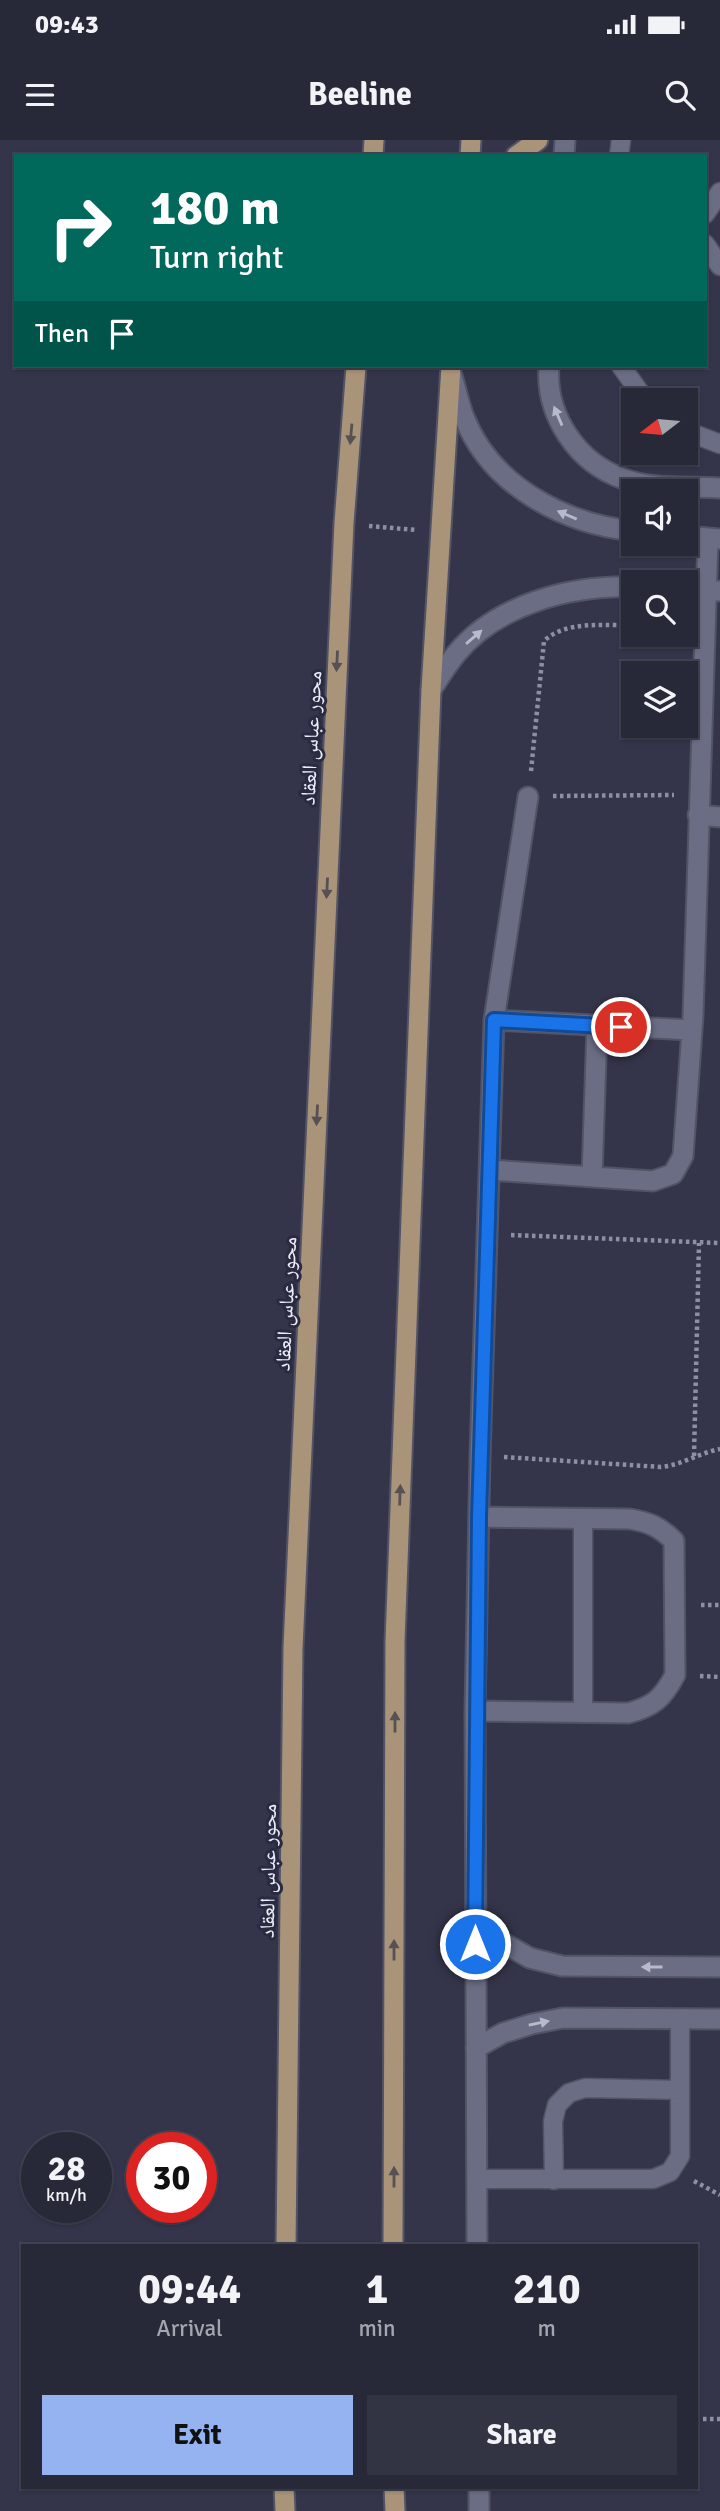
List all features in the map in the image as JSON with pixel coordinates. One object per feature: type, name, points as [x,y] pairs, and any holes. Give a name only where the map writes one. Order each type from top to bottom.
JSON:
[{"type":"main road","points":[[519,154],[538,140]]},
{"type":"main road","name":"محور عباس العقاد","points":[[286,2244],[293,1648],[344,523],[356,368]]},
{"type":"main road","points":[[393,2244],[395,1642],[431,690],[451,369]]},
{"type":"main road","points":[[284,2489],[285,2511]]},
{"type":"main road","points":[[394,2489],[395,2511]]},
{"type":"street","points":[[549,368],[551,396],[558,418],[577,447],[604,470],[624,480],[648,485],[720,488]]},
{"type":"street","points":[[451,369],[465,419],[471,430],[491,461],[527,495],[571,518],[621,528]]},
{"type":"street","points":[[490,1170],[653,1181],[673,1174],[683,1156],[692,1030],[704,590],[714,539]]},
{"type":"street","points":[[431,690],[456,652],[490,622],[531,603],[586,589],[621,588]]},
{"type":"street","points":[[477,2244],[475,1711],[494,1020],[528,797]]},
{"type":"street","points":[[698,815],[720,817]]},
{"type":"street","points":[[494,1020],[692,1030]]},
{"type":"street","points":[[592,1177],[597,1026]]},
{"type":"street","points":[[475,1711],[628,1713],[648,1708],[665,1695],[675,1675],[674,1541],[663,1530],[650,1522],[630,1519],[479,1517]]},
{"type":"street","points":[[475,1918],[500,1941],[530,1958],[562,1966],[720,1967]]},
{"type":"street","points":[[476,2048],[503,2033],[563,2018],[720,2019]]},
{"type":"street","points":[[479,2489],[479,2511]]},
{"type":"lane","points":[[707,211],[720,192]]},
{"type":"lane","points":[[707,247],[720,266]]},
{"type":"lane","points":[[622,368],[637,388]]},
{"type":"lane","points":[[698,436],[720,444]]},
{"type":"lane","points":[[583,1518],[583,1713]]},
{"type":"lane","points":[[477,2179],[653,2179],[670,2172],[680,2156],[680,2019]]},
{"type":"lane","points":[[554,2179],[553,2121],[557,2105],[569,2093],[585,2088],[680,2090]]},
{"type":"path","points":[[344,523],[441,533]]},
{"type":"path","points":[[621,626],[564,628],[553,632],[544,641],[528,797],[699,795]]},
{"type":"path","points":[[488,1234],[720,1243]]},
{"type":"path","points":[[694,1456],[699,1243]]},
{"type":"path","points":[[480,1456],[661,1467],[675,1466],[694,1456],[720,1449]]},
{"type":"path","points":[[698,2419],[720,2419]]},
{"type":"route","points":[[475,1944],[475,1711],[494,1020],[621,1027]]}]
